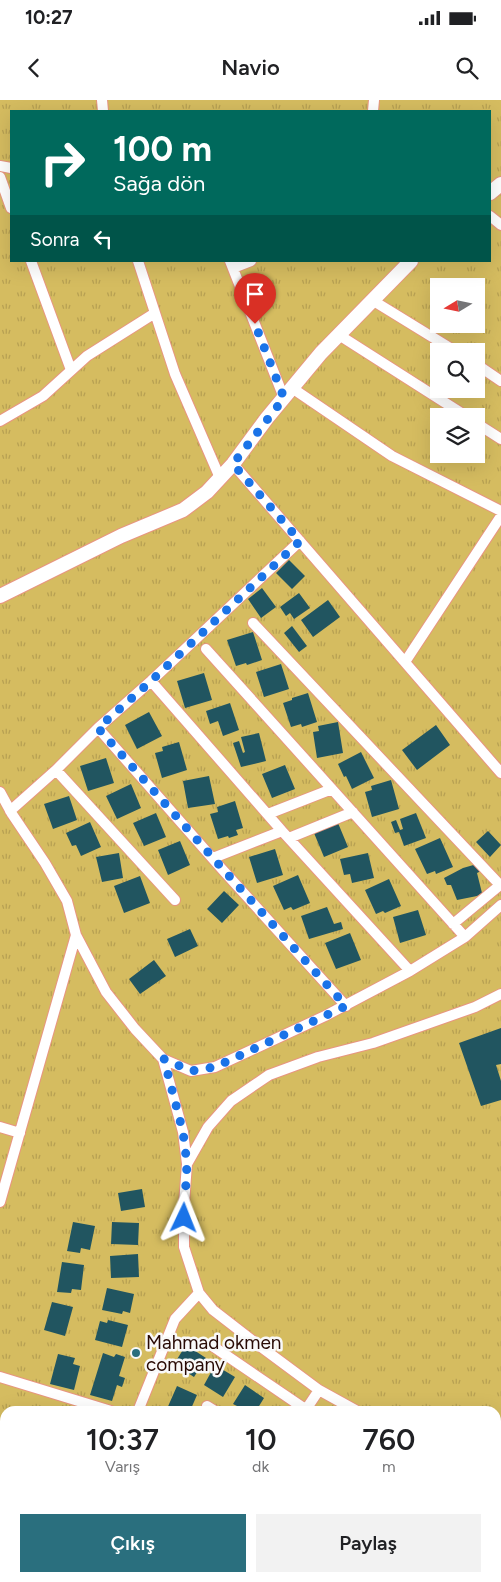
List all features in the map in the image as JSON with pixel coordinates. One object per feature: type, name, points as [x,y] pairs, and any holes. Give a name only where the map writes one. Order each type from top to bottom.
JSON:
[{"type":"main road","points":[[491,192],[501,184]]},
{"type":"main road","points":[[0,596],[121,536],[183,510],[207,492],[233,464],[321,353],[405,264]]},
{"type":"street","points":[[0,177],[10,205]]},
{"type":"street","points":[[31,262],[71,370]]},
{"type":"street","points":[[138,262],[175,374],[220,478]]},
{"type":"street","points":[[246,262],[231,265],[288,393],[392,456],[501,511]]},
{"type":"street","points":[[372,300],[442,343]]},
{"type":"street","points":[[0,420],[43,396],[87,356],[155,313]]},
{"type":"street","points":[[338,335],[453,408]]},
{"type":"street","points":[[485,370],[501,381]]},
{"type":"street","points":[[485,429],[501,439]]},
{"type":"street","points":[[233,464],[501,773]]},
{"type":"street","points":[[406,662],[501,516]]},
{"type":"street","points":[[10,811],[300,541]]},
{"type":"street","points":[[253,623],[500,885],[453,924]]},
{"type":"street","points":[[206,649],[465,937]]},
{"type":"street","points":[[151,681],[285,834],[410,971]]},
{"type":"street","points":[[98,728],[346,1006]]},
{"type":"street","points":[[56,770],[175,900]]},
{"type":"street","points":[[268,814],[332,789]]},
{"type":"street","points":[[0,792],[67,901],[76,935],[106,992],[135,1029],[164,1059],[191,1071],[215,1067],[346,1006],[410,971],[465,937],[501,905]]},
{"type":"street","points":[[213,858],[353,812]]},
{"type":"street","points":[[0,1202],[76,935]]},
{"type":"street","points":[[187,1164],[208,1127],[231,1101],[270,1075],[318,1057],[373,1043],[475,1007],[501,994]]},
{"type":"street","points":[[164,1059],[183,1132],[187,1164],[184,1204],[184,1247],[198,1293],[213,1310],[319,1390],[348,1406]]},
{"type":"street","points":[[0,1127],[20,1133]]},
{"type":"street","points":[[140,1406],[175,1319],[198,1293]]},
{"type":"street","points":[[214,1347],[299,1406]]},
{"type":"street","points":[[0,1377],[95,1406]]},
{"type":"street","points":[[309,1406],[319,1390]]},
{"type":"green space","points":[[0,100],[501,100],[501,1406],[0,1406]]},
{"type":"building","points":[[289,560],[305,576],[292,589],[276,573]]},
{"type":"building","points":[[262,588],[276,607],[261,618],[248,599]]},
{"type":"building","points":[[299,593],[310,608],[294,619],[290,613],[286,616],[280,607]]},
{"type":"building","points":[[328,600],[340,617],[313,637],[301,620]]},
{"type":"building","points":[[292,626],[307,646],[299,652],[284,633]]},
{"type":"building","points":[[253,632],[262,660],[236,666],[227,640]]},
{"type":"building","points":[[281,664],[289,689],[264,697],[256,672]]},
{"type":"building","points":[[204,673],[212,700],[185,708],[177,681]]},
{"type":"building","points":[[308,693],[317,722],[302,727],[301,724],[291,727],[283,703]]},
{"type":"building","points":[[230,703],[239,730],[223,736],[218,721],[210,724],[206,711]]},
{"type":"building","points":[[149,712],[162,736],[137,749],[125,725]]},
{"type":"building","points":[[338,722],[343,753],[317,758],[313,732],[319,731],[318,726]]},
{"type":"building","points":[[436,725],[450,745],[417,770],[402,750]]},
{"type":"building","points":[[259,733],[266,761],[241,767],[233,743],[239,741],[243,753],[245,752],[241,737]]},
{"type":"building","points":[[179,742],[187,770],[162,778],[155,753],[163,751],[162,747]]},
{"type":"building","points":[[361,752],[374,778],[352,789],[338,764]]},
{"type":"building","points":[[106,758],[114,783],[88,791],[80,766]]},
{"type":"building","points":[[285,765],[295,789],[272,798],[262,774]]},
{"type":"building","points":[[209,776],[215,804],[188,808],[183,781]]},
{"type":"building","points":[[391,780],[399,809],[372,817],[365,792],[372,790],[371,786]]},
{"type":"building","points":[[131,784],[141,808],[117,819],[106,796]]},
{"type":"building","points":[[69,796],[77,820],[53,829],[44,804]]},
{"type":"building","points":[[235,801],[243,828],[236,830],[238,835],[218,839],[210,814],[218,812],[217,807]]},
{"type":"building","points":[[156,813],[166,837],[144,846],[133,823]]},
{"type":"building","points":[[416,813],[426,838],[404,846],[399,832],[395,833],[391,822],[396,820],[400,830],[403,829],[400,819]]},
{"type":"building","points":[[90,822],[101,847],[81,856],[76,845],[72,846],[66,833]]},
{"type":"building","points":[[338,823],[348,847],[324,857],[314,833]]},
{"type":"building","points":[[488,831],[501,845],[490,857],[476,842]]},
{"type":"building","points":[[440,838],[453,867],[436,874],[435,871],[427,874],[415,849]]},
{"type":"building","points":[[180,841],[190,865],[168,875],[158,850]]},
{"type":"building","points":[[275,849],[283,875],[257,883],[249,857]]},
{"type":"building","points":[[119,853],[123,878],[102,882],[96,857]]},
{"type":"building","points":[[368,853],[374,878],[352,883],[350,874],[344,875],[340,859]]},
{"type":"building","points":[[477,864],[481,871],[477,873],[482,893],[477,896],[457,900],[451,885],[447,885],[444,878],[463,868]]},
{"type":"building","points":[[298,875],[310,903],[293,910],[291,907],[284,910],[273,886]]},
{"type":"building","points":[[140,876],[150,903],[124,913],[114,886]]},
{"type":"building","points":[[389,879],[401,906],[385,913],[383,911],[376,914],[365,890]]},
{"type":"building","points":[[224,891],[239,905],[222,923],[207,909]]},
{"type":"building","points":[[327,907],[334,924],[341,922],[343,929],[309,939],[301,916]]},
{"type":"building","points":[[418,910],[426,935],[400,943],[393,917]]},
{"type":"building","points":[[190,929],[198,946],[175,957],[167,939]]},
{"type":"building","points":[[350,933],[361,960],[336,969],[325,943]]},
{"type":"building","points":[[154,960],[166,976],[140,994],[129,979]]},
{"type":"building","points":[[501,1028],[501,1064],[496,1065],[501,1081],[501,1100],[481,1106],[459,1043]]},
{"type":"building","points":[[142,1189],[145,1207],[121,1211],[118,1193]]},
{"type":"building","points":[[73,1222],[95,1226],[90,1250],[81,1248],[80,1253],[67,1251]]},
{"type":"building","points":[[112,1222],[139,1223],[138,1245],[111,1244]]},
{"type":"building","points":[[138,1254],[139,1277],[111,1278],[110,1256]]},
{"type":"building","points":[[62,1262],[84,1265],[81,1290],[72,1289],[71,1293],[57,1292]]},
{"type":"building","points":[[107,1288],[134,1294],[130,1313],[123,1311],[122,1314],[102,1310]]},
{"type":"building","points":[[52,1302],[73,1307],[65,1336],[44,1330]]},
{"type":"building","points":[[108,1320],[128,1325],[122,1347],[95,1340],[100,1321],[107,1323]]},
{"type":"building","points":[[186,1345],[206,1358],[194,1377],[174,1364]]},
{"type":"building","points":[[103,1353],[114,1357],[116,1354],[125,1357],[119,1376],[125,1378],[122,1387],[117,1385],[112,1401],[90,1395]]},
{"type":"building","points":[[58,1354],[75,1358],[73,1364],[80,1366],[74,1390],[50,1384]]},
{"type":"building","points":[[215,1365],[235,1377],[223,1397],[204,1385]]},
{"type":"building","points":[[245,1385],[264,1398],[259,1406],[237,1406],[233,1404]]},
{"type":"building","points":[[177,1386],[197,1395],[192,1406],[168,1406]]},
{"type":"place","name":"Mahmad okmen company","points":[[136,1353]]},
{"type":"route","points":[[184,1218],[187,1164],[183,1132],[164,1059],[191,1071],[215,1067],[346,1006],[98,728],[151,681],[300,541],[233,464],[284,398],[255,324]]}]
